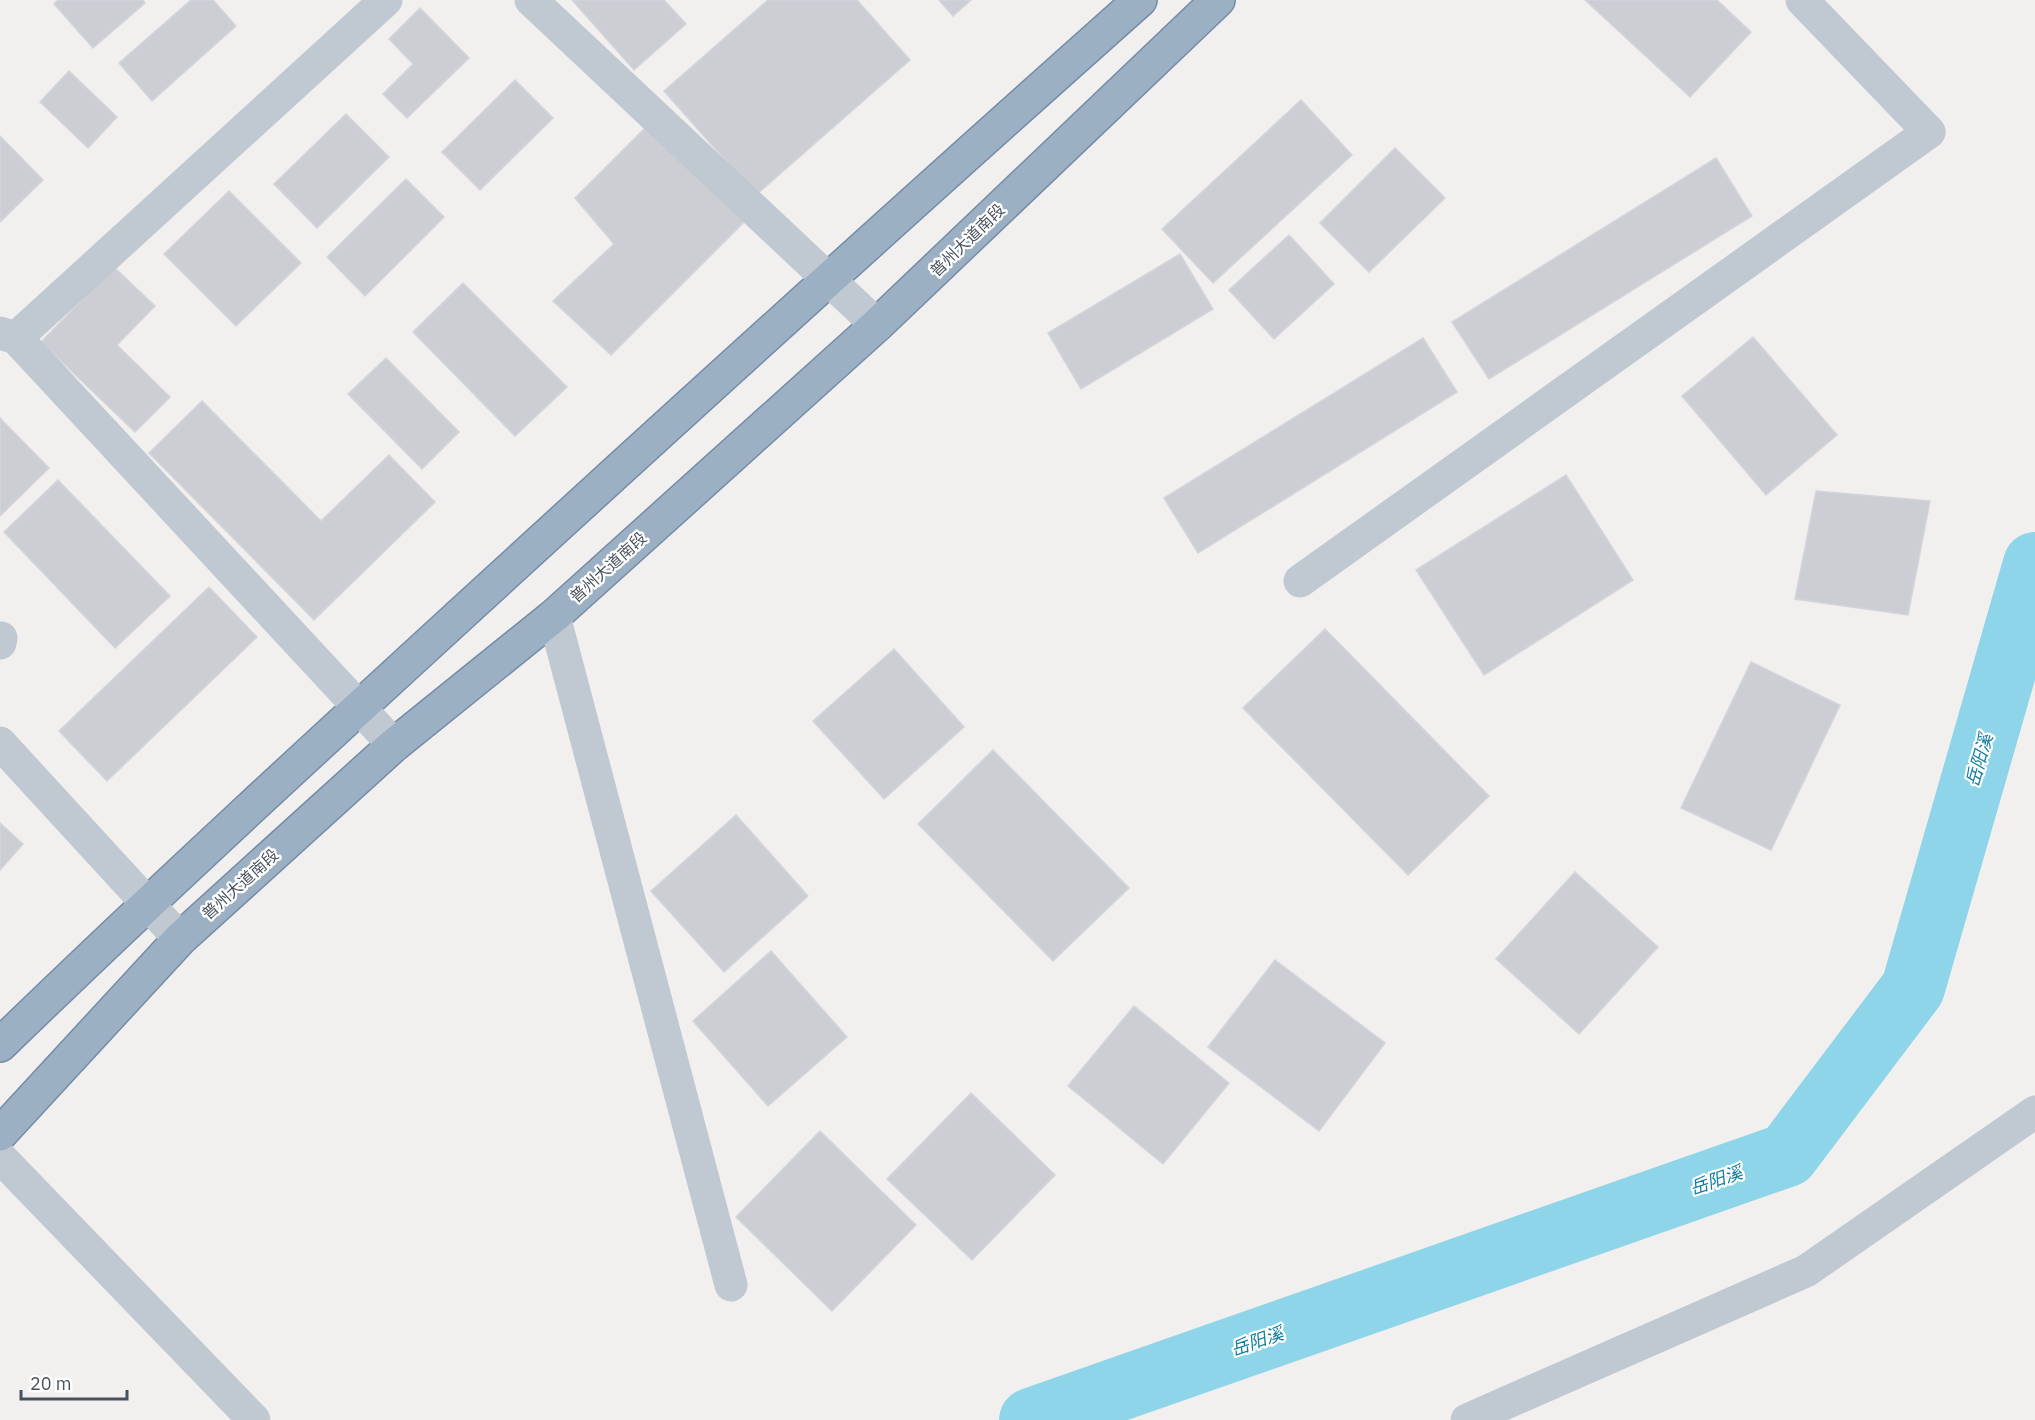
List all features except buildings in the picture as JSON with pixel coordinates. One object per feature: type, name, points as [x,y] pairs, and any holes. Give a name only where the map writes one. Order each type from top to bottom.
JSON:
[{"type":"highway","points":[[0,1045],[147,903],[359,707],[828,278],[1140,0]]},
{"type":"highway","name":"普州大道南段","points":[[0,1134],[180,939],[394,745],[554,616],[877,325],[1218,0]]},
{"type":"street","points":[[386,0],[8,335],[394,745]]},
{"type":"street","points":[[531,0],[877,325]]},
{"type":"street","points":[[1300,581],[1929,132],[1802,0]]},
{"type":"street","points":[[554,616],[731,1285]]},
{"type":"street","points":[[0,638],[0,643]]},
{"type":"street","points":[[0,743],[180,939]]},
{"type":"street","points":[[1467,1420],[1806,1271],[2035,1112]]},
{"type":"street","points":[[0,1157],[254,1420]]},
{"type":"waterway","name":"岳阳溪","points":[[1031,1420],[1787,1155],[1913,988],[2035,564]]}]
